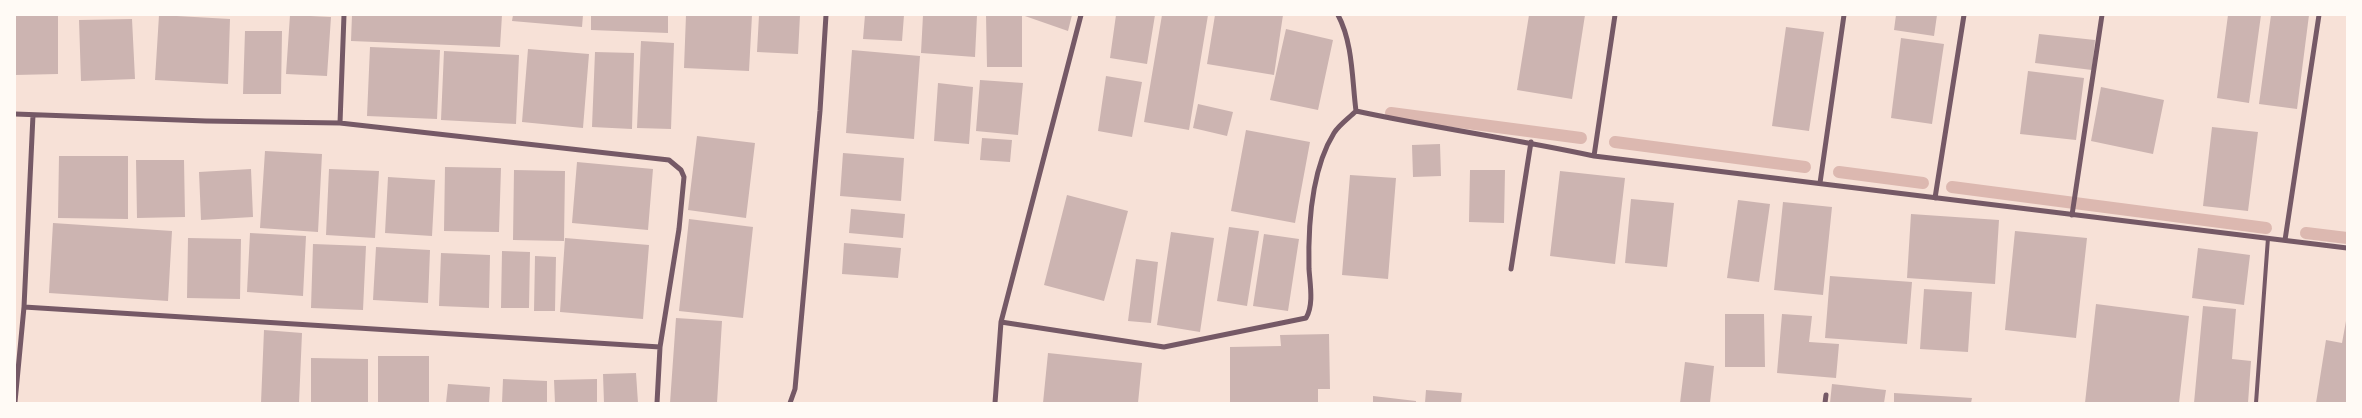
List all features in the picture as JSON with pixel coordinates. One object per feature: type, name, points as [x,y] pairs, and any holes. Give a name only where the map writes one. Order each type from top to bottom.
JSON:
[{"type":"street","points":[[340,123],[344,15]]},
{"type":"street","points":[[790,403],[795,390],[820,111],[826,15]]},
{"type":"street","points":[[995,403],[1001,322],[1081,15]]},
{"type":"street","points":[[1338,15],[1344,25],[1348,45],[1356,111]]},
{"type":"street","points":[[1594,156],[1615,15]]},
{"type":"street","points":[[1820,183],[1844,15]]},
{"type":"street","points":[[1934,198],[1964,15]]},
{"type":"street","points":[[2072,214],[2102,15]]},
{"type":"street","points":[[2285,240],[2319,15]]},
{"type":"street","points":[[1001,322],[1164,347],[1306,318],[1309,313],[1310,300],[1308,237],[1317,180],[1326,150],[1335,132],[1356,111]]},
{"type":"street","points":[[1356,111],[1398,121],[1531,142],[1594,156],[2347,248]]},
{"type":"street","points":[[15,114],[206,121],[340,123],[670,160],[684,177],[679,229],[660,347],[657,403]]},
{"type":"street","points":[[15,402],[24,307],[33,115]]},
{"type":"street","points":[[1511,269],[1531,142]]},
{"type":"street","points":[[24,307],[660,347]]},
{"type":"street","points":[[1825,403],[1826,395]]},
{"type":"lane","points":[[2256,403],[2268,238]]},
{"type":"building","points":[[15,15],[58,15],[58,74],[15,75]]},
{"type":"building","points":[[159,15],[230,19],[228,84],[155,80]]},
{"type":"building","points":[[290,15],[331,17],[327,76],[286,74]]},
{"type":"building","points":[[352,15],[502,15],[500,47],[351,41]]},
{"type":"building","points":[[513,15],[583,15],[582,27],[512,21]]},
{"type":"building","points":[[591,15],[668,15],[668,33],[591,30]]},
{"type":"building","points":[[686,15],[752,15],[749,71],[684,68]]},
{"type":"building","points":[[759,15],[800,15],[798,54],[757,52]]},
{"type":"building","points":[[865,15],[904,15],[902,41],[863,39]]},
{"type":"building","points":[[923,15],[977,15],[975,57],[921,53]]},
{"type":"building","points":[[986,15],[1022,15],[1022,67],[987,67]]},
{"type":"building","points":[[1022,15],[1072,15],[1068,31]]},
{"type":"building","points":[[1116,15],[1155,15],[1147,64],[1110,58]]},
{"type":"building","points":[[1162,15],[1208,15],[1189,130],[1144,122]]},
{"type":"building","points":[[1215,15],[1283,15],[1274,75],[1207,64]]},
{"type":"building","points":[[1529,15],[1585,15],[1572,99],[1517,90]]},
{"type":"building","points":[[1896,15],[1937,15],[1934,36],[1894,30]]},
{"type":"building","points":[[2228,15],[2261,15],[2249,103],[2217,98]]},
{"type":"building","points":[[2271,15],[2309,15],[2297,109],[2259,104]]},
{"type":"building","points":[[132,19],[135,79],[81,81],[79,20]]},
{"type":"building","points":[[1786,27],[1824,32],[1809,131],[1772,126]]},
{"type":"building","points":[[1286,29],[1333,40],[1318,110],[1270,100]]},
{"type":"building","points":[[245,31],[282,31],[281,94],[243,94]]},
{"type":"building","points":[[2039,34],[2095,40],[2092,70],[2035,63]]},
{"type":"building","points":[[1901,38],[1944,44],[1932,124],[1891,118]]},
{"type":"building","points":[[641,41],[674,43],[671,129],[637,128]]},
{"type":"building","points":[[370,47],[440,50],[437,119],[367,116]]},
{"type":"building","points":[[528,49],[589,54],[583,128],[522,122]]},
{"type":"building","points":[[852,50],[920,56],[914,139],[846,133]]},
{"type":"building","points":[[444,51],[519,55],[516,124],[441,120]]},
{"type":"building","points":[[595,52],[634,53],[632,129],[592,127]]},
{"type":"building","points":[[2028,71],[2084,78],[2076,140],[2020,134]]},
{"type":"building","points":[[1106,76],[1142,82],[1132,137],[1098,131]]},
{"type":"building","points":[[980,80],[1023,83],[1018,135],[976,131]]},
{"type":"building","points":[[938,83],[973,87],[969,144],[934,141]]},
{"type":"building","points":[[2101,87],[2164,100],[2153,154],[2091,141]]},
{"type":"building","points":[[1198,104],[1233,112],[1227,136],[1193,128]]},
{"type":"building","points":[[2212,127],[2258,132],[2248,211],[2203,206]]},
{"type":"building","points":[[1246,130],[1310,142],[1295,223],[1231,211]]},
{"type":"building","points":[[697,136],[755,143],[746,218],[688,210]]},
{"type":"building","points":[[982,138],[1012,140],[1010,162],[980,160]]},
{"type":"building","points":[[1440,144],[1441,176],[1413,177],[1412,145]]},
{"type":"building","points":[[265,151],[322,154],[318,232],[260,228]]},
{"type":"building","points":[[843,153],[904,158],[901,201],[840,196]]},
{"type":"building","points":[[59,156],[128,156],[128,219],[58,218]]},
{"type":"building","points":[[136,160],[184,160],[185,217],[137,218]]},
{"type":"building","points":[[577,162],[653,169],[648,230],[572,223]]},
{"type":"building","points":[[445,167],[501,168],[499,232],[444,231]]},
{"type":"building","points":[[251,169],[253,217],[201,220],[199,172]]},
{"type":"building","points":[[329,169],[379,171],[375,238],[326,235]]},
{"type":"building","points":[[514,170],[565,171],[564,241],[513,240]]},
{"type":"building","points":[[1470,170],[1505,170],[1504,223],[1469,222]]},
{"type":"building","points":[[1560,171],[1625,178],[1615,264],[1550,256]]},
{"type":"building","points":[[1350,175],[1396,178],[1388,279],[1342,275]]},
{"type":"building","points":[[388,177],[435,180],[432,236],[385,233]]},
{"type":"building","points":[[1067,195],[1128,211],[1104,301],[1044,285]]},
{"type":"building","points":[[1631,199],[1674,203],[1667,267],[1625,263]]},
{"type":"building","points":[[1738,200],[1770,204],[1759,282],[1727,278]]},
{"type":"building","points":[[1783,202],[1832,207],[1823,295],[1774,290]]},
{"type":"building","points":[[851,209],[905,214],[903,238],[849,233]]},
{"type":"building","points":[[1911,214],[1999,220],[1995,284],[1907,278]]},
{"type":"building","points":[[689,219],[753,227],[743,318],[679,311]]},
{"type":"building","points":[[53,223],[172,231],[168,301],[49,293]]},
{"type":"building","points":[[1229,227],[1259,231],[1247,306],[1217,301]]},
{"type":"building","points":[[2015,231],[2087,238],[2076,338],[2005,330]]},
{"type":"building","points":[[1171,232],[1214,238],[1200,332],[1157,325]]},
{"type":"building","points":[[250,233],[306,236],[303,296],[247,292]]},
{"type":"building","points":[[1264,234],[1299,239],[1288,311],[1253,306]]},
{"type":"building","points":[[188,238],[241,239],[240,299],[187,298]]},
{"type":"building","points":[[565,238],[649,245],[643,319],[560,312]]},
{"type":"building","points":[[844,243],[901,248],[898,278],[842,274]]},
{"type":"building","points":[[313,244],[366,246],[363,310],[311,308]]},
{"type":"building","points":[[376,247],[430,250],[428,303],[373,300]]},
{"type":"building","points":[[2198,248],[2250,255],[2244,305],[2192,298]]},
{"type":"building","points":[[502,251],[530,252],[529,308],[501,308]]},
{"type":"building","points":[[441,253],[490,255],[489,308],[439,306]]},
{"type":"building","points":[[535,256],[556,257],[555,311],[534,311]]},
{"type":"building","points":[[1136,259],[1158,262],[1151,323],[1128,321]]},
{"type":"building","points":[[1830,276],[1912,282],[1907,344],[1825,338]]},
{"type":"building","points":[[1924,289],[1972,292],[1968,352],[1920,349]]},
{"type":"building","points":[[2096,304],[2189,316],[2179,403],[2085,403]]},
{"type":"building","points":[[2203,306],[2236,309],[2232,359],[2251,361],[2248,403],[2194,403]]},
{"type":"building","points":[[1725,314],[1764,314],[1765,367],[1725,367]]},
{"type":"building","points":[[1782,314],[1812,316],[1809,342],[1839,344],[1836,378],[1777,373]]},
{"type":"building","points":[[676,318],[722,321],[717,403],[670,403]]},
{"type":"building","points":[[2346,321],[2347,403],[2316,403],[2326,340],[2342,343]]},
{"type":"building","points":[[264,330],[302,333],[299,403],[261,403]]},
{"type":"building","points":[[1329,334],[1330,389],[1318,389],[1318,403],[1230,403],[1230,347],[1281,346],[1280,335]]},
{"type":"building","points":[[1048,353],[1142,363],[1138,403],[1043,403]]},
{"type":"building","points":[[378,356],[429,356],[429,403],[378,402]]},
{"type":"building","points":[[311,358],[368,359],[368,403],[311,403]]},
{"type":"building","points":[[1685,362],[1714,366],[1710,403],[1680,403]]},
{"type":"building","points":[[636,373],[638,403],[604,403],[603,374]]},
{"type":"building","points":[[503,379],[547,381],[547,403],[502,403]]},
{"type":"building","points":[[597,379],[597,403],[555,403],[554,380]]},
{"type":"building","points":[[448,384],[490,387],[489,403],[446,403]]},
{"type":"building","points":[[1832,384],[1886,390],[1884,403],[1830,403]]},
{"type":"building","points":[[1426,390],[1462,393],[1461,403],[1425,403]]},
{"type":"building","points":[[1894,393],[1972,398],[1971,403],[1894,403]]},
{"type":"building","points":[[1373,396],[1416,401],[1416,403],[1373,403]]},
{"type":"waterway","points":[[1391,113],[1581,138]]},
{"type":"waterway","points":[[1615,142],[1805,167]]},
{"type":"waterway","points":[[1839,172],[1923,183]]},
{"type":"waterway","points":[[1952,187],[2266,228]]},
{"type":"waterway","points":[[2306,233],[2347,238]]}]
